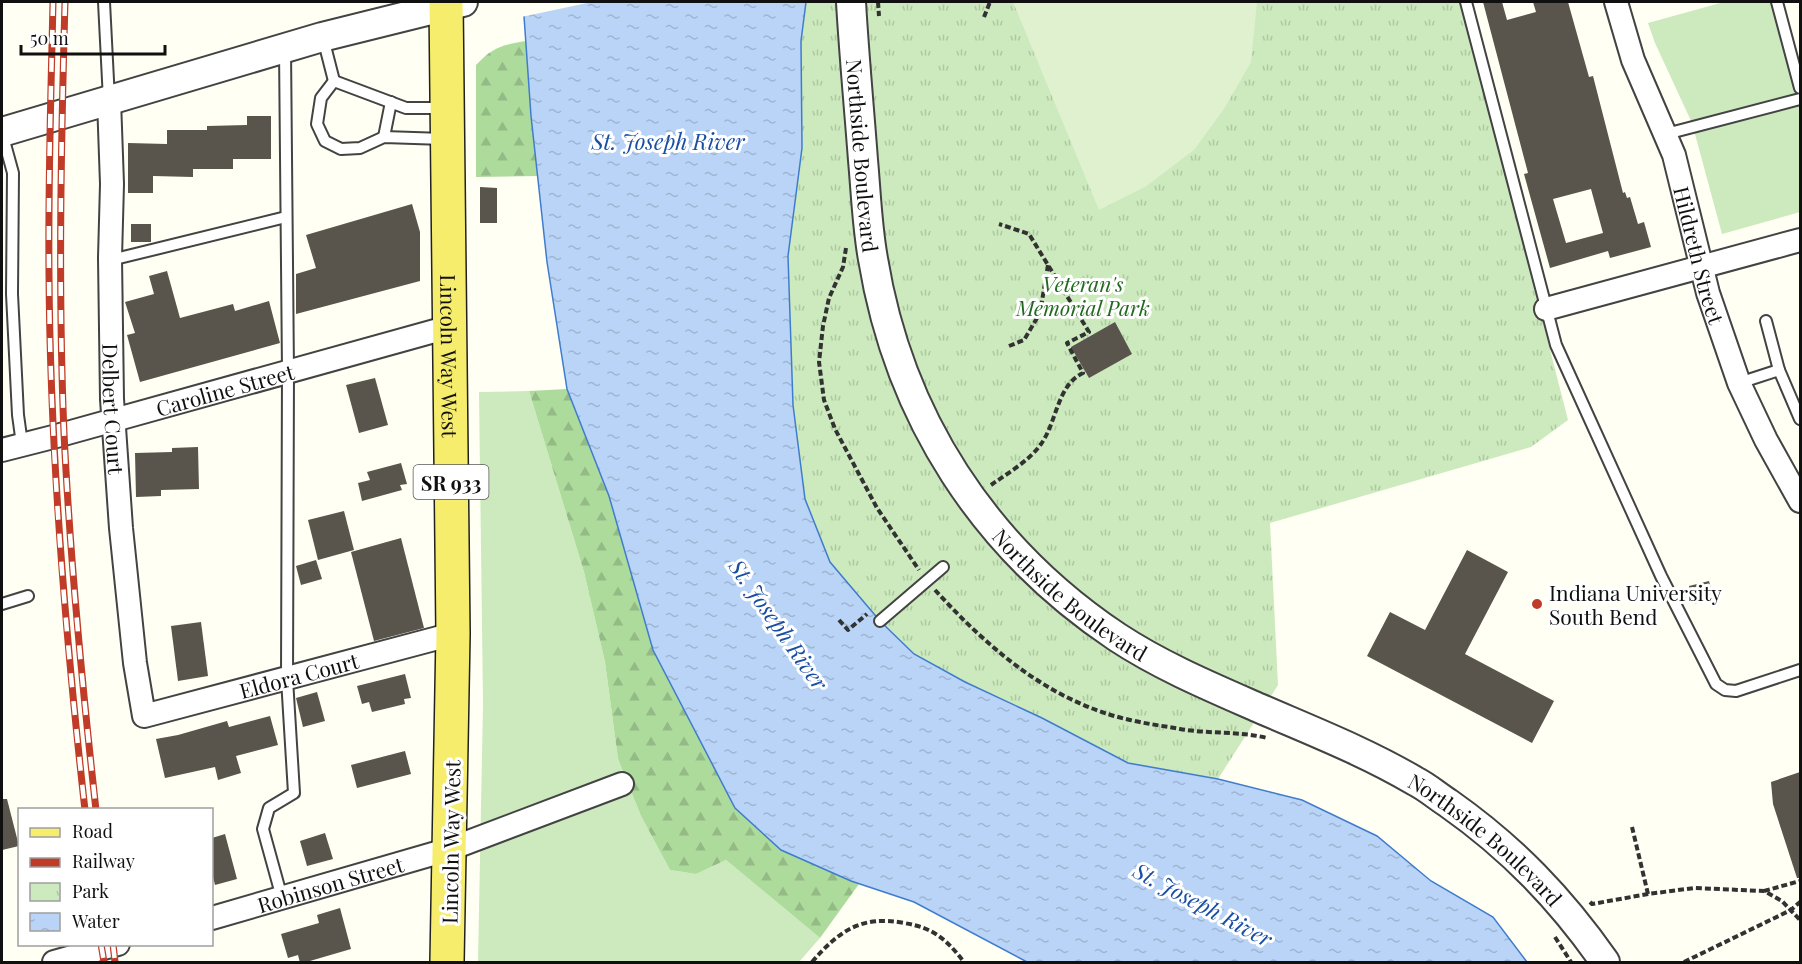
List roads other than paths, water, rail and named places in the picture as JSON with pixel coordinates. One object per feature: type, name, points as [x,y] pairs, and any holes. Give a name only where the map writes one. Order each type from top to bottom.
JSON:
[{"type":"main road","name":"Lincoln Way West","points":[[447,963],[453,634],[447,124],[452,3]]},
{"type":"street","name":"Northside Boulevard","points":[[851,2],[868,222],[879,291],[889,331],[914,399],[932,436],[971,498],[1015,553],[1043,581],[1120,639],[1202,683],[1384,764],[1418,782],[1480,826],[1508,848],[1554,896],[1605,963]]},
{"type":"street","name":"Hildreth Street","points":[[1618,2],[1633,60],[1666,134],[1681,178],[1715,315],[1739,382],[1766,440],[1800,501]]},
{"type":"street","points":[[2,133],[322,37],[452,3]]},
{"type":"street","name":"Delbert Court","points":[[109,100],[112,184],[110,258],[112,399],[121,528],[135,663],[144,716]]},
{"type":"street","points":[[1546,309],[1800,240]]},
{"type":"street","name":"Caroline Street","points":[[12,447],[449,327]]},
{"type":"street","name":"Eldora Court","points":[[144,716],[453,634]]},
{"type":"street","name":"Robinson Street","points":[[213,918],[450,849],[622,784]]},
{"type":"street","points":[[54,963],[114,946]]},
{"type":"lane","points":[[104,2],[109,100]]},
{"type":"lane","points":[[1466,2],[1556,345],[1677,609],[1716,684],[1725,690],[1736,691],[1800,670]]},
{"type":"lane","points":[[1777,2],[1800,88]]},
{"type":"lane","points":[[322,37],[334,81]]},
{"type":"lane","points":[[282,898],[263,829],[269,808],[294,793],[287,679],[288,371],[285,48]]},
{"type":"lane","points":[[334,81],[447,124]]},
{"type":"lane","points":[[334,81],[321,98],[317,124],[325,141],[341,149],[360,148],[384,137],[447,124]]},
{"type":"lane","points":[[1666,134],[1800,99]]},
{"type":"lane","points":[[384,137],[390,102]]},
{"type":"lane","points":[[2,133],[14,173],[7,295],[18,415],[12,447]]},
{"type":"lane","points":[[110,258],[119,258],[286,217]]},
{"type":"lane","points":[[1766,321],[1779,370],[1800,419]]},
{"type":"lane","points":[[1739,382],[1779,370]]},
{"type":"lane","points":[[880,621],[943,567]]},
{"type":"lane","points":[[2,604],[28,596]]},
{"type":"water","name":"St. Joseph River","points":[[523,2],[806,2],[801,41],[802,148],[788,256],[793,405],[805,499],[830,562],[880,621],[914,654],[965,682],[1042,718],[1128,763],[1218,779],[1302,800],[1377,836],[1431,881],[1493,917],[1527,962],[1027,962],[914,902],[851,881],[781,850],[735,808],[653,650],[609,496],[567,389],[547,262],[531,116]]},
{"type":"railway","points":[[53,2],[49,240],[52,408],[65,609],[85,808]]},
{"type":"railway","points":[[65,2],[61,218],[64,433],[77,622],[96,808]]},
{"type":"railway","points":[[101,946],[104,962]]},
{"type":"railway","points":[[113,946],[115,962]]},
{"type":"place","name":"Indiana University South Bend","points":[[1537,604]]},
{"type":"park label","name":"Veteran's Memorial Park","points":[[1083,295]]}]
